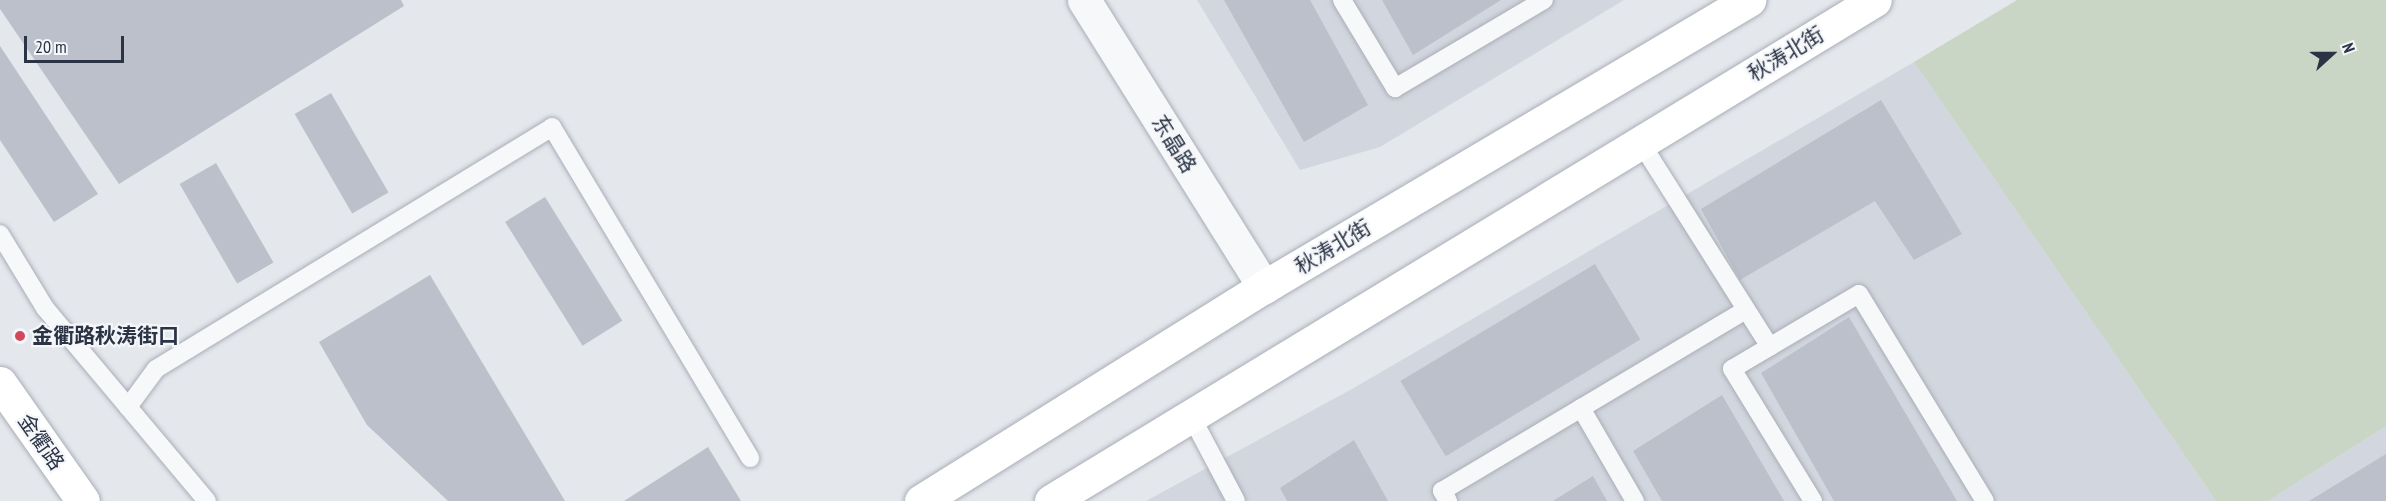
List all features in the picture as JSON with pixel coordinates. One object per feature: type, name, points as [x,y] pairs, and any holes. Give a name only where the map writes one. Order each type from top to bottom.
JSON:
[{"type":"main road","name":"秋涛北街","points":[[921,501],[1264,287],[1749,0]]},
{"type":"main road","name":"秋涛北街","points":[[1051,501],[1875,0]]},
{"type":"main road","name":"金衢路","points":[[0,382],[83,501]]},
{"type":"street","name":"东晶路","points":[[1084,0],[1264,287]]},
{"type":"lane","points":[[1342,0],[1395,88],[1544,0]]},
{"type":"lane","points":[[128,407],[156,369],[552,127],[750,458]]},
{"type":"lane","points":[[1641,143],[1770,347]]},
{"type":"lane","points":[[0,234],[45,308],[207,501]]},
{"type":"lane","points":[[1813,501],[1732,369],[1859,294],[1985,501]]},
{"type":"lane","points":[[1448,501],[1442,491],[1746,310]]},
{"type":"lane","points":[[1581,408],[1635,501]]},
{"type":"lane","points":[[1191,416],[1236,501]]},
{"type":"shaded area","points":[[1197,0],[1624,0],[1380,147],[1300,170]]},
{"type":"shaded area","points":[[1914,62],[2216,501],[1146,501],[1352,389]]},
{"type":"shaded area","points":[[2386,426],[2386,501],[2268,501]]},
{"type":"green space","points":[[2017,0],[2386,0],[2386,426],[2268,501],[2216,501],[1914,62]]},
{"type":"building","points":[[0,0],[401,0],[404,6],[119,184],[0,9]]},
{"type":"building","points":[[1224,0],[1310,0],[1368,105],[1304,142]]},
{"type":"building","points":[[1382,0],[1501,0],[1413,55]]},
{"type":"building","points":[[0,46],[98,194],[54,222],[0,140]]},
{"type":"building","points":[[331,93],[388,193],[352,214],[295,114]]},
{"type":"building","points":[[1881,100],[1962,234],[1914,260],[1875,201],[1740,280],[1701,209]]},
{"type":"building","points":[[216,163],[274,263],[237,284],[180,184]]},
{"type":"building","points":[[545,197],[622,321],[583,346],[505,222]]},
{"type":"building","points":[[1595,264],[1640,339],[1446,456],[1400,381]]},
{"type":"building","points":[[430,275],[565,501],[448,501],[367,425],[319,342]]},
{"type":"building","points":[[1849,317],[1957,501],[1834,501],[1761,373]]},
{"type":"building","points":[[1722,395],[1784,501],[1662,501],[1633,451]]},
{"type":"building","points":[[1354,440],[1388,501],[1287,501],[1280,488]]},
{"type":"building","points":[[708,447],[741,501],[624,501]]},
{"type":"building","points":[[2386,454],[2386,501],[2309,501]]},
{"type":"building","points":[[1593,476],[1607,501],[1553,501]]},
{"type":"place","name":"金衢路秋涛街口","points":[[20,336]]}]
